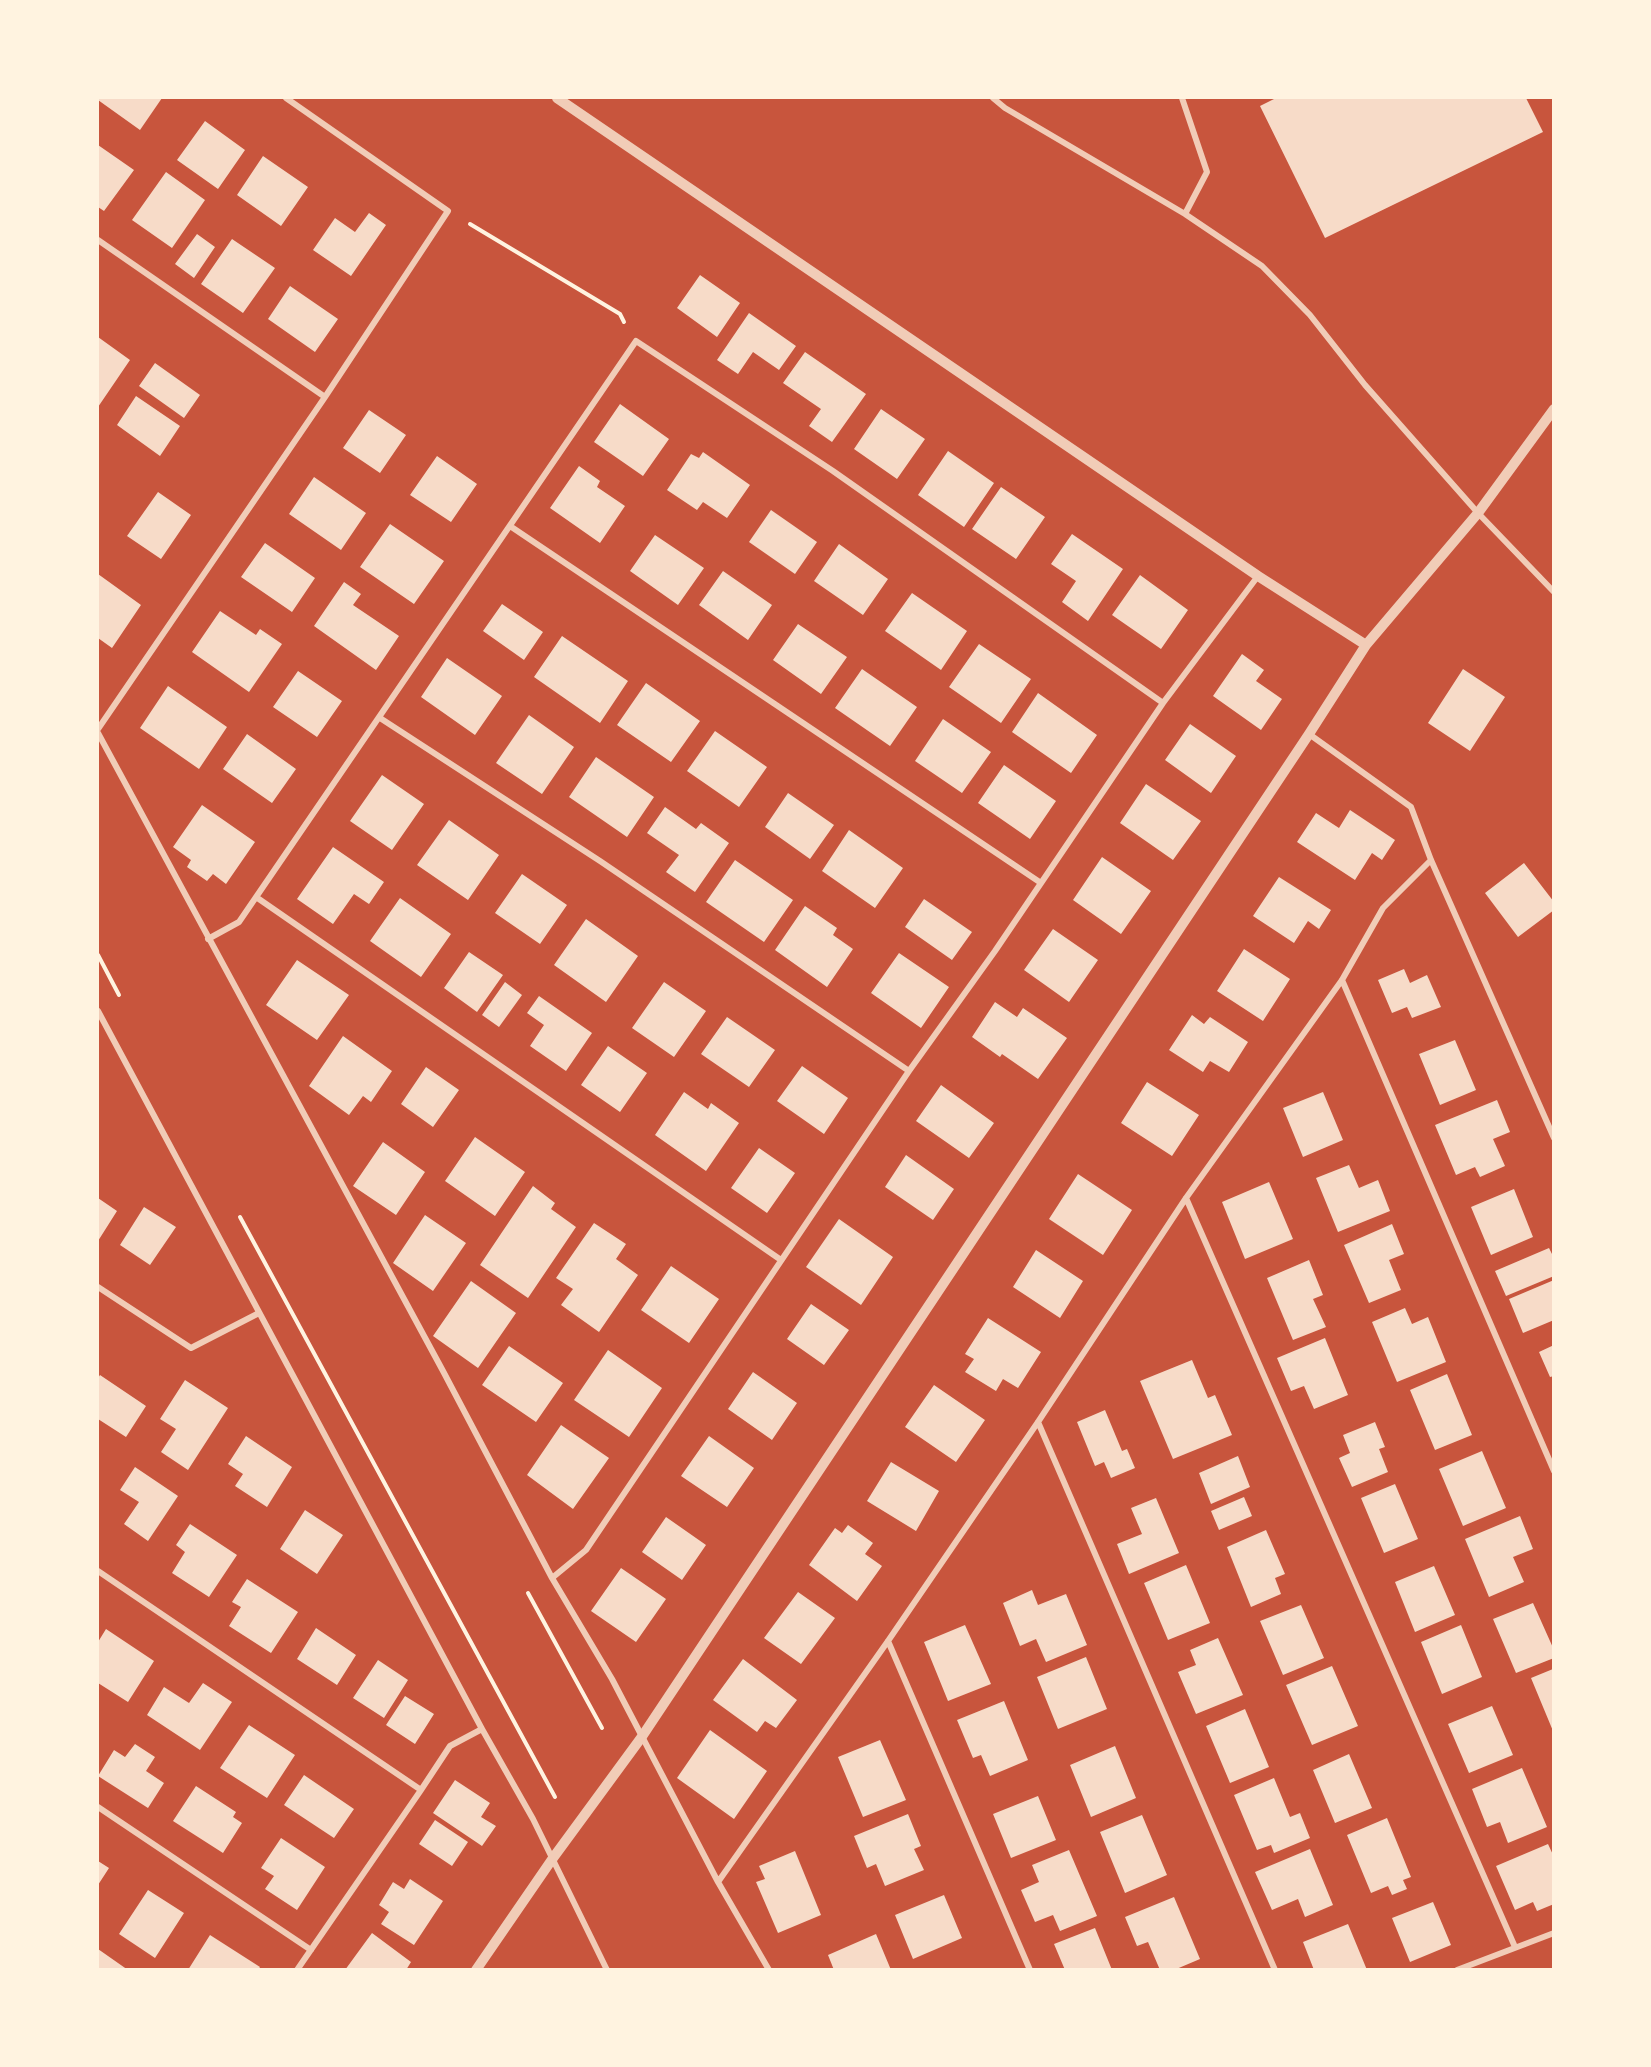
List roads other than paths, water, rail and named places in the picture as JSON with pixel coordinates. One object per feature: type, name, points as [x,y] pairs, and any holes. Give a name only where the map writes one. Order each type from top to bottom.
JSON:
[{"type":"street","points":[[286,98],[448,211],[325,397],[98,731],[552,1578],[612,1679],[718,1882],[769,1970]]},
{"type":"street","points":[[557,98],[1258,576],[1366,645]]},
{"type":"street","points":[[993,98],[1005,108],[1185,214],[1262,266],[1310,315],[1365,385],[1478,513],[1554,592]]},
{"type":"street","points":[[1182,98],[1207,172],[1185,214]]},
{"type":"street","points":[[98,240],[325,397]]},
{"type":"street","points":[[208,939],[239,922],[636,342],[833,471],[1163,703]]},
{"type":"street","points":[[476,1970],[553,1858],[641,1737],[1366,645],[1478,513],[1554,409]]},
{"type":"street","points":[[510,526],[1041,884]]},
{"type":"street","points":[[552,1578],[586,1550],[909,1071],[1041,884],[1163,703],[1258,576]]},
{"type":"street","points":[[380,718],[600,861],[909,1071]]},
{"type":"street","points":[[1309,734],[1411,807],[1431,860],[1554,1138]]},
{"type":"street","points":[[718,1882],[888,1641],[1038,1422],[1186,1198],[1342,980],[1383,908],[1431,860]]},
{"type":"street","points":[[256,897],[781,1260]]},
{"type":"street","points":[[1342,980],[1554,1471]]},
{"type":"street","points":[[98,1011],[553,1858],[607,1970]]},
{"type":"street","points":[[1186,1198],[1515,1947]]},
{"type":"street","points":[[98,1287],[191,1348],[259,1313]]},
{"type":"street","points":[[1038,1422],[1275,1970]]},
{"type":"street","points":[[98,1571],[421,1790]]},
{"type":"street","points":[[888,1641],[1030,1970]]},
{"type":"street","points":[[297,1970],[450,1746],[482,1729]]},
{"type":"street","points":[[98,1806],[310,1950]]},
{"type":"street","points":[[1457,1970],[1554,1933]]}]
